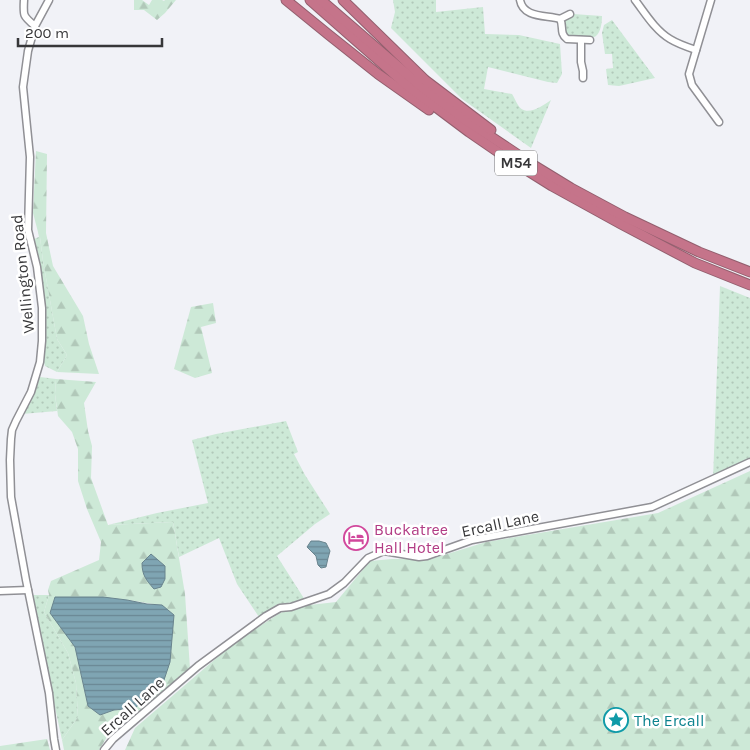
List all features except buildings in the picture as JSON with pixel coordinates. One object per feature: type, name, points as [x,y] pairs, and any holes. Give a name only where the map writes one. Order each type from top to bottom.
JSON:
[{"type":"highway","name":"M54","points":[[286,0],[378,74],[433,112],[469,132]]},
{"type":"highway","name":"M54","points":[[310,0],[409,87],[469,132],[552,186],[695,263],[750,285]]},
{"type":"highway","name":"M54","points":[[321,0],[422,88],[503,146],[571,188],[625,217],[699,252],[750,272]]},
{"type":"highway","name":"M54","points":[[343,0],[437,89],[496,135],[530,157],[571,188]]},
{"type":"street","points":[[24,0],[25,18],[35,26]]},
{"type":"street","name":"Wellington Road","points":[[49,0],[35,26],[28,51],[23,87],[30,157],[28,230],[37,267],[42,308],[42,340],[40,362],[35,381],[12,430],[10,460],[11,497],[48,693],[56,750]]},
{"type":"street","points":[[520,0],[521,6],[527,12],[560,19],[570,14]]},
{"type":"street","points":[[635,0],[664,35],[696,50]]},
{"type":"street","points":[[711,0],[689,74],[692,85],[719,122]]},
{"type":"street","points":[[560,19],[564,37],[569,40],[590,40]]},
{"type":"street","points":[[580,40],[581,62],[586,74]]},
{"type":"street","name":"Ercall Lane","points":[[104,750],[113,739],[198,666],[266,616],[280,608],[291,607],[329,594],[352,575],[368,558],[384,552],[419,557],[427,556],[472,540],[652,507],[750,462]]},
{"type":"street","points":[[0,590],[28,590]]},
{"type":"green space","points":[[134,0],[142,0],[149,5],[152,0],[176,0],[157,20],[144,10],[134,10]]},
{"type":"green space","points":[[393,0],[436,0],[436,12],[483,7],[485,34],[519,35],[560,44],[562,74],[557,83],[488,67],[484,89],[512,94],[521,109],[525,111],[534,110],[551,100],[531,148],[462,99],[391,28],[395,12]]},
{"type":"green space","points":[[573,14],[602,16],[598,34],[587,38],[568,36],[564,20]]},
{"type":"green space","points":[[612,20],[655,78],[619,86],[608,85],[606,69],[613,68],[612,54],[605,54],[602,33],[604,25]]},
{"type":"green space","points":[[36,151],[47,154],[46,233],[53,266],[83,316],[89,344],[99,374],[57,372],[67,355],[57,339],[40,237],[33,213]]},
{"type":"green space","points":[[40,237],[57,339],[67,355],[57,372],[45,366],[44,362],[44,302],[34,239]]},
{"type":"green space","points":[[720,286],[750,298],[750,461],[713,480]]},
{"type":"green space","points":[[213,303],[216,323],[201,327],[212,373],[195,378],[174,369],[191,307]]},
{"type":"green space","points":[[40,377],[56,379],[57,411],[22,414],[31,400]]},
{"type":"green space","points":[[56,379],[96,382],[84,403],[92,446],[91,478],[108,525],[173,522],[185,594],[190,669],[107,737],[99,750],[64,750],[62,740],[78,717],[76,683],[68,653],[44,612],[51,581],[99,560],[101,542],[78,481],[78,449],[72,432],[58,416],[55,394]],"holes":[[[55,597],[109,598],[162,605],[135,708],[114,710],[100,715],[88,706],[75,647]]]},
{"type":"green space","points":[[286,421],[298,452],[294,454],[330,514],[277,556],[305,600],[276,605],[259,617],[237,584],[219,538],[179,557],[173,522],[108,525],[208,503],[192,440]]},
{"type":"green space","points":[[750,471],[750,750],[125,750],[135,728],[234,643],[280,613],[301,606],[336,602],[370,561],[431,559],[486,542],[658,513]]},
{"type":"green space","points":[[31,595],[49,595],[44,612],[68,653],[76,683],[78,717],[62,740]]},
{"type":"green space","points":[[47,739],[50,750],[0,750],[0,746]]},
{"type":"water","points":[[311,541],[326,543],[330,551],[326,567],[321,568],[318,565],[316,556],[307,547]]},
{"type":"water","points":[[151,554],[165,566],[165,579],[161,587],[154,589],[145,577],[142,567],[142,563]]},
{"type":"water","points":[[55,597],[103,597],[162,605],[174,615],[170,662],[163,683],[135,708],[114,710],[100,715],[88,706],[75,647],[50,613]]},
{"type":"place","name":"Buckatree Hall Hotel","points":[[356,538]]},
{"type":"place","name":"The Ercall","points":[[616,720]]}]
